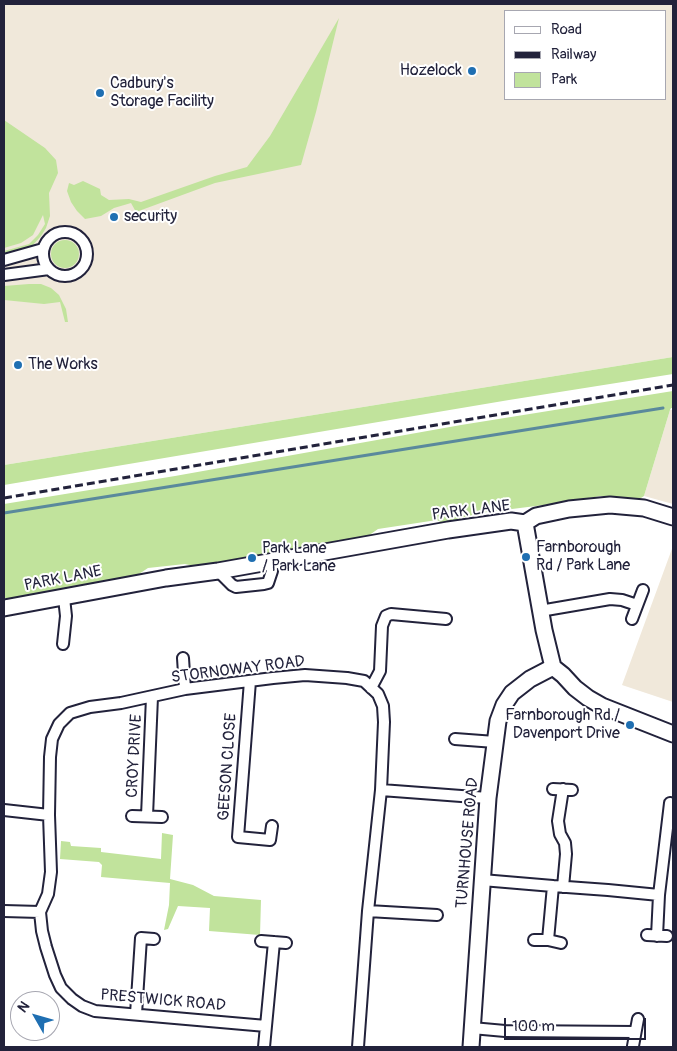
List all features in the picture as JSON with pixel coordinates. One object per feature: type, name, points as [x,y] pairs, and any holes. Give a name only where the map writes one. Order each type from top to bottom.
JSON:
[{"type":"street","points":[[58,232],[72,233],[78,236],[84,243],[87,255],[82,267],[78,271],[66,276],[54,273],[49,269],[43,256],[43,249],[48,240],[58,232]]},
{"type":"street","points":[[4,260],[43,249]]},
{"type":"street","points":[[4,275],[49,269]]},
{"type":"street","name":"PARK LANE","points":[[4,608],[457,529],[511,521],[525,523],[536,516],[569,509],[610,506],[644,508],[673,517]]},
{"type":"street","points":[[525,523],[540,611],[553,667],[575,688],[602,706],[673,734]]},
{"type":"street","points":[[218,571],[236,587],[264,584],[268,583],[272,571],[271,561]]},
{"type":"street","points":[[632,619],[643,590]]},
{"type":"street","points":[[63,644],[66,616],[64,598]]},
{"type":"street","points":[[540,611],[610,599],[622,600],[637,605]]},
{"type":"street","points":[[358,1047],[368,911],[381,790],[383,706],[378,694],[371,688],[380,671],[382,626],[386,616],[391,614],[446,619]]},
{"type":"street","points":[[183,658],[185,689]]},
{"type":"street","name":"TURNHOUSE ROAD","points":[[471,1047],[488,798],[498,721],[504,705],[512,693],[530,678],[553,667]]},
{"type":"street","name":"STORNOWAY ROAD","points":[[40,912],[48,894],[51,872],[49,815],[52,739],[58,724],[70,713],[90,707],[152,697],[185,689],[305,675],[364,681],[371,688]]},
{"type":"street","name":"GEESON CLOSE","points":[[250,681],[238,838],[270,840],[272,826]]},
{"type":"street","name":"CROY DRIVE","points":[[147,816],[152,697]]},
{"type":"street","points":[[455,739],[495,742]]},
{"type":"street","points":[[548,940],[566,854],[565,843],[560,834],[558,821],[563,789]]},
{"type":"street","points":[[381,790],[488,798]]},
{"type":"street","points":[[657,936],[668,803]]},
{"type":"street","points":[[4,810],[49,815]]},
{"type":"street","name":"CROY DRIVE","points":[[132,816],[162,817]]},
{"type":"street","points":[[482,880],[659,895]]},
{"type":"street","points":[[4,911],[40,912]]},
{"type":"street","points":[[368,911],[438,915]]},
{"type":"street","name":"PRESTWICK ROAD","points":[[40,912],[46,947],[61,988],[72,1000],[82,1006],[95,1011],[266,1026]]},
{"type":"street","points":[[136,1014],[141,938],[154,939]]},
{"type":"street","points":[[534,940],[548,940],[561,943]]},
{"type":"street","points":[[261,941],[286,943]]},
{"type":"street","points":[[264,1047],[274,942]]},
{"type":"street","points":[[633,1046],[638,1018]]},
{"type":"street","points":[[472,1028],[505,1031],[635,1032]]},
{"type":"shaded area","points":[[4,4],[673,4],[673,357],[4,465]]},
{"type":"shaded area","points":[[670,410],[673,410],[673,504],[644,496]]},
{"type":"shaded area","points":[[673,546],[673,702],[622,685]]},
{"type":"green space","points":[[339,18],[301,165],[215,183],[136,212],[131,203],[114,208],[101,216],[85,219],[77,211],[67,191],[69,183],[74,185],[83,181],[100,189],[101,195],[109,200],[129,199],[141,202],[247,167],[270,136]]},
{"type":"green space","points":[[4,120],[45,148],[56,160],[58,173],[49,193],[50,216],[41,236],[28,248],[4,254],[4,251],[29,244],[45,224],[43,215],[33,235],[21,243],[4,248]]},
{"type":"green space","points":[[65,240],[75,244],[79,254],[75,264],[65,268],[55,264],[51,254],[55,244]]},
{"type":"green space","points":[[41,284],[51,288],[59,295],[66,309],[68,322],[65,322],[60,302],[44,304],[4,300],[4,286]]},
{"type":"green space","points":[[673,357],[673,374],[4,485],[4,465]]},
{"type":"green space","points":[[673,391],[673,408],[670,410],[644,496],[638,500],[601,496],[480,513],[442,523],[437,520],[378,529],[368,536],[306,548],[194,566],[185,564],[148,568],[136,576],[10,601],[4,597],[4,504],[175,476],[461,425]]},
{"type":"green space","points":[[162,833],[173,835],[170,879],[193,885],[214,896],[261,900],[260,935],[209,931],[210,908],[178,906],[168,929],[164,930],[169,905],[170,883],[101,877],[102,865],[99,862],[60,859],[61,841],[70,842],[71,846],[101,848],[101,852],[161,859]]},
{"type":"waterway","points":[[4,513],[663,408]]},
{"type":"railway","points":[[4,498],[673,385]]},
{"type":"place","name":"Hozelock","points":[[472,71]]},
{"type":"place","name":"Cadbury's Storage Facility","points":[[100,93]]},
{"type":"place","name":"security","points":[[114,217]]},
{"type":"place","name":"The Works","points":[[18,365]]},
{"type":"place","name":"Farnborough Rd / Park Lane","points":[[526,557]]},
{"type":"place","name":"Park Lane / Park Lane","points":[[252,558]]},
{"type":"place","name":"Farnborough Rd / Davenport Drive","points":[[630,725]]}]
